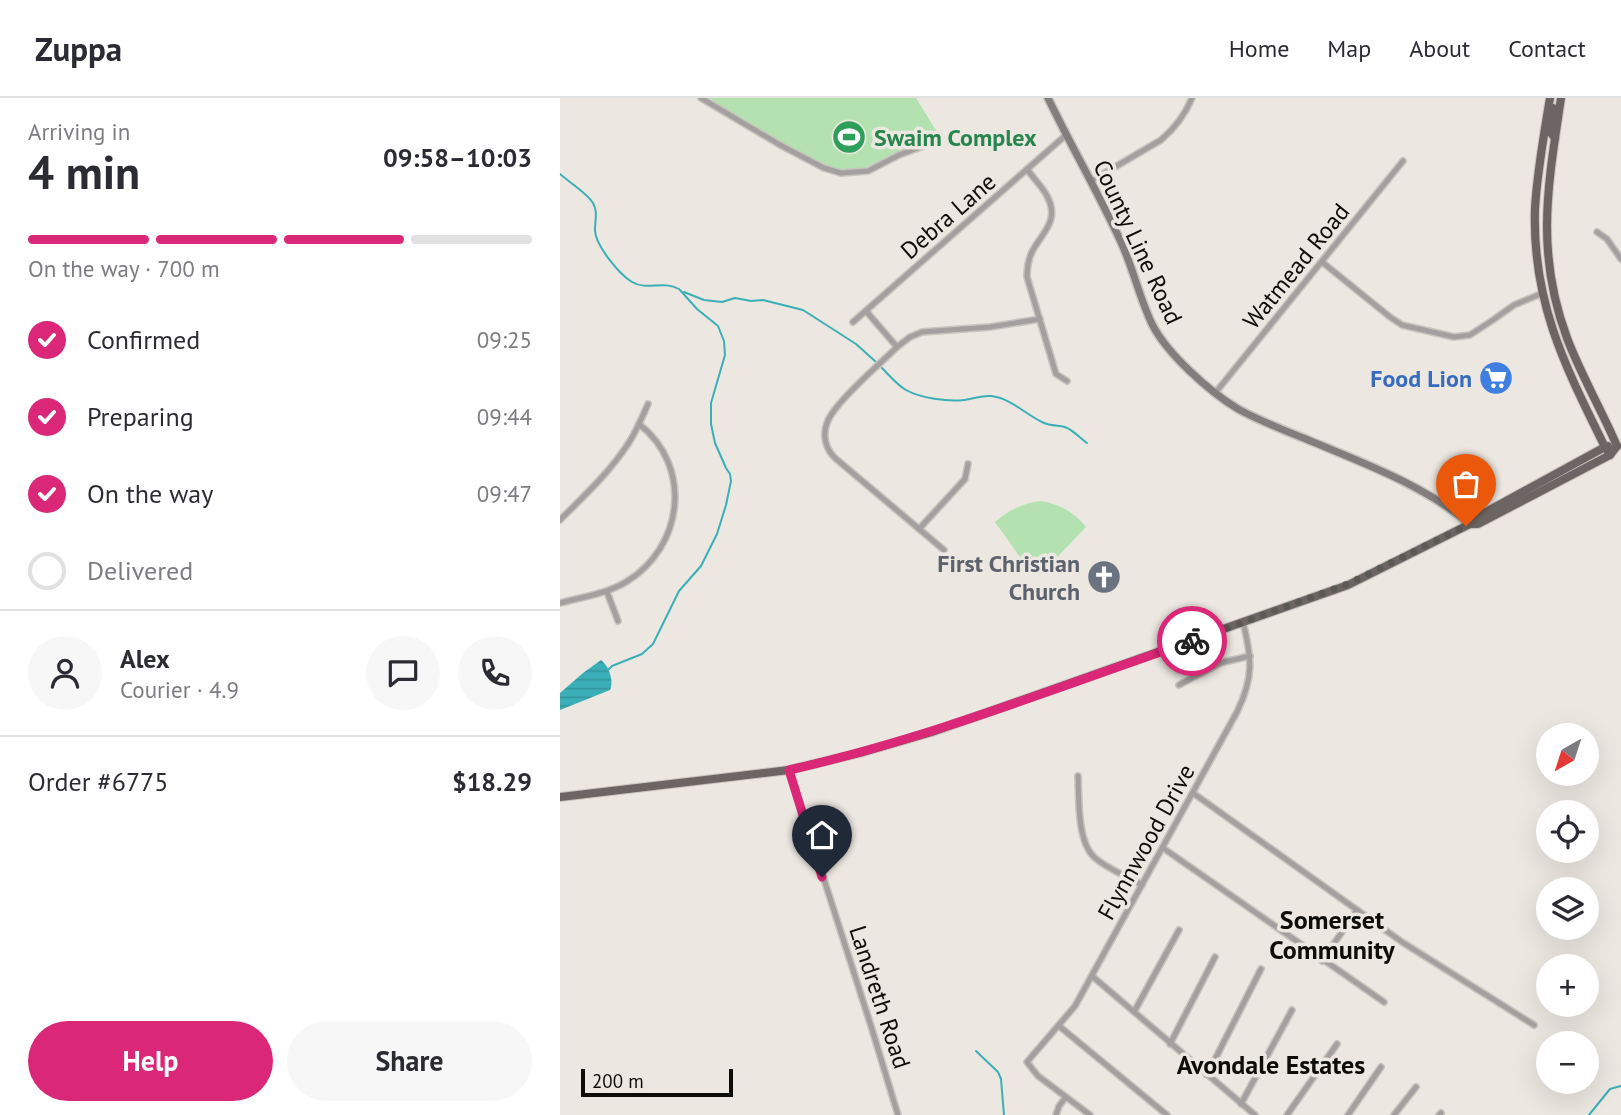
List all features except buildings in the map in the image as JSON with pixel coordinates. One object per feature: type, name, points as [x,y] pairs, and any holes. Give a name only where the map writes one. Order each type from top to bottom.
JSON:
[{"type":"main road","points":[[1552,98],[1551,133],[1555,138]]},
{"type":"main road","points":[[1552,98],[1538,176],[1535,212],[1536,247],[1543,293],[1564,362],[1610,455]]},
{"type":"main road","points":[[1561,98],[1548,189],[1548,258],[1554,292],[1570,346],[1619,445]]},
{"type":"main road","points":[[560,797],[789,770],[932,732],[1359,580],[1470,524],[1475,518],[1605,447],[1619,445]]},
{"type":"main road","points":[[1470,524],[1478,524],[1610,455],[1619,445]]},
{"type":"street","points":[[701,98],[803,157],[841,173],[868,171],[899,155],[937,141]]},
{"type":"street","name":"County Line Road","points":[[1048,98],[1121,241],[1152,324],[1173,354],[1216,393],[1238,408],[1424,491],[1470,524]]},
{"type":"street","points":[[1091,181],[1161,140],[1187,110],[1192,98]]},
{"type":"street","name":"Debra Lane","points":[[853,322],[1066,135]]},
{"type":"street","name":"Watmead Road","points":[[1216,393],[1403,161]]},
{"type":"street","points":[[1027,169],[1045,192],[1051,210],[1048,228],[1031,254],[1027,277],[1056,374],[1067,381]]},
{"type":"street","points":[[1597,232],[1607,239],[1621,259]]},
{"type":"street","points":[[1322,262],[1402,325],[1459,337],[1469,335],[1514,305],[1543,293]]},
{"type":"street","points":[[866,311],[897,347]]},
{"type":"street","points":[[944,550],[835,458],[827,445],[827,422],[848,394],[910,337],[922,332],[990,327],[1040,319]]},
{"type":"street","points":[[560,520],[615,462],[629,443],[648,404]]},
{"type":"street","points":[[560,603],[607,592],[633,578],[653,559],[668,535],[674,510],[674,485],[668,461],[657,440],[639,424]]},
{"type":"street","points":[[919,529],[965,479],[968,464]]},
{"type":"street","points":[[607,592],[618,621]]},
{"type":"street","name":"Flynnwood Drive","points":[[1066,1097],[1038,1076],[1027,1062],[1075,1006],[1243,700],[1249,681],[1250,656],[1243,622]]},
{"type":"street","points":[[1179,685],[1220,663],[1250,656]]},
{"type":"street","name":"Landreth Road","points":[[789,770],[898,1115]]},
{"type":"street","points":[[1078,776],[1081,824],[1087,849],[1097,859],[1142,885]]},
{"type":"street","points":[[1193,793],[1402,942],[1534,1025]]},
{"type":"street","points":[[1163,848],[1384,1002]]},
{"type":"street","points":[[1322,961],[1357,910]]},
{"type":"street","points":[[1134,1012],[1179,930]]},
{"type":"street","points":[[1170,1044],[1215,957]]},
{"type":"street","points":[[1207,1075],[1261,969]]},
{"type":"street","points":[[1092,976],[1255,1115]]},
{"type":"street","points":[[1241,1104],[1292,1010]]},
{"type":"street","points":[[1059,1026],[1167,1115]]},
{"type":"street","points":[[1287,1115],[1337,1044]]},
{"type":"street","points":[[1348,1115],[1381,1067]]},
{"type":"street","points":[[1394,1115],[1416,1087]]},
{"type":"street","points":[[1056,1115],[1066,1097],[1090,1115]]},
{"type":"green space","name":"Swaim Complex","points":[[709,98],[916,98],[937,132],[866,170],[847,173],[825,167],[753,127]]},
{"type":"green space","points":[[1041,501],[1066,510],[1086,527],[1040,575],[1035,575],[995,522],[1016,508]]},
{"type":"water","points":[[601,660],[610,674],[610,690],[560,710],[560,693]]},
{"type":"waterway","points":[[560,174],[591,199],[596,213],[596,236],[603,251],[621,273],[638,285],[667,285],[679,289]]},
{"type":"waterway","points":[[608,670],[642,654],[653,644],[679,591],[701,566],[717,534],[731,481],[715,443],[711,424],[711,403],[725,355],[724,341],[718,326],[697,309],[680,290]]},
{"type":"waterway","points":[[684,292],[704,300],[763,300],[803,310],[856,344],[876,362]]},
{"type":"waterway","points":[[882,368],[899,385],[912,393],[950,400],[998,397],[1044,423],[1068,428],[1087,443]]},
{"type":"waterway","points":[[976,1051],[998,1072],[1004,1115]]},
{"type":"waterway","points":[[1589,1115],[1610,1089],[1621,1086]]},
{"type":"way so far","points":[[1192,641],[1370,575],[1466,526]]},
{"type":"place","name":"Swaim Complex","points":[[849,137]]},
{"type":"place","name":"Food Lion","points":[[1496,378]]},
{"type":"place","name":"First Christian Church","points":[[1104,577]]},
{"type":"district","name":"Somerset Community","points":[[1332,934]]},
{"type":"district","name":"Avondale Estates","points":[[1271,1064]]},
{"type":"route","points":[[822,877],[789,770],[932,732],[1192,641]]}]
